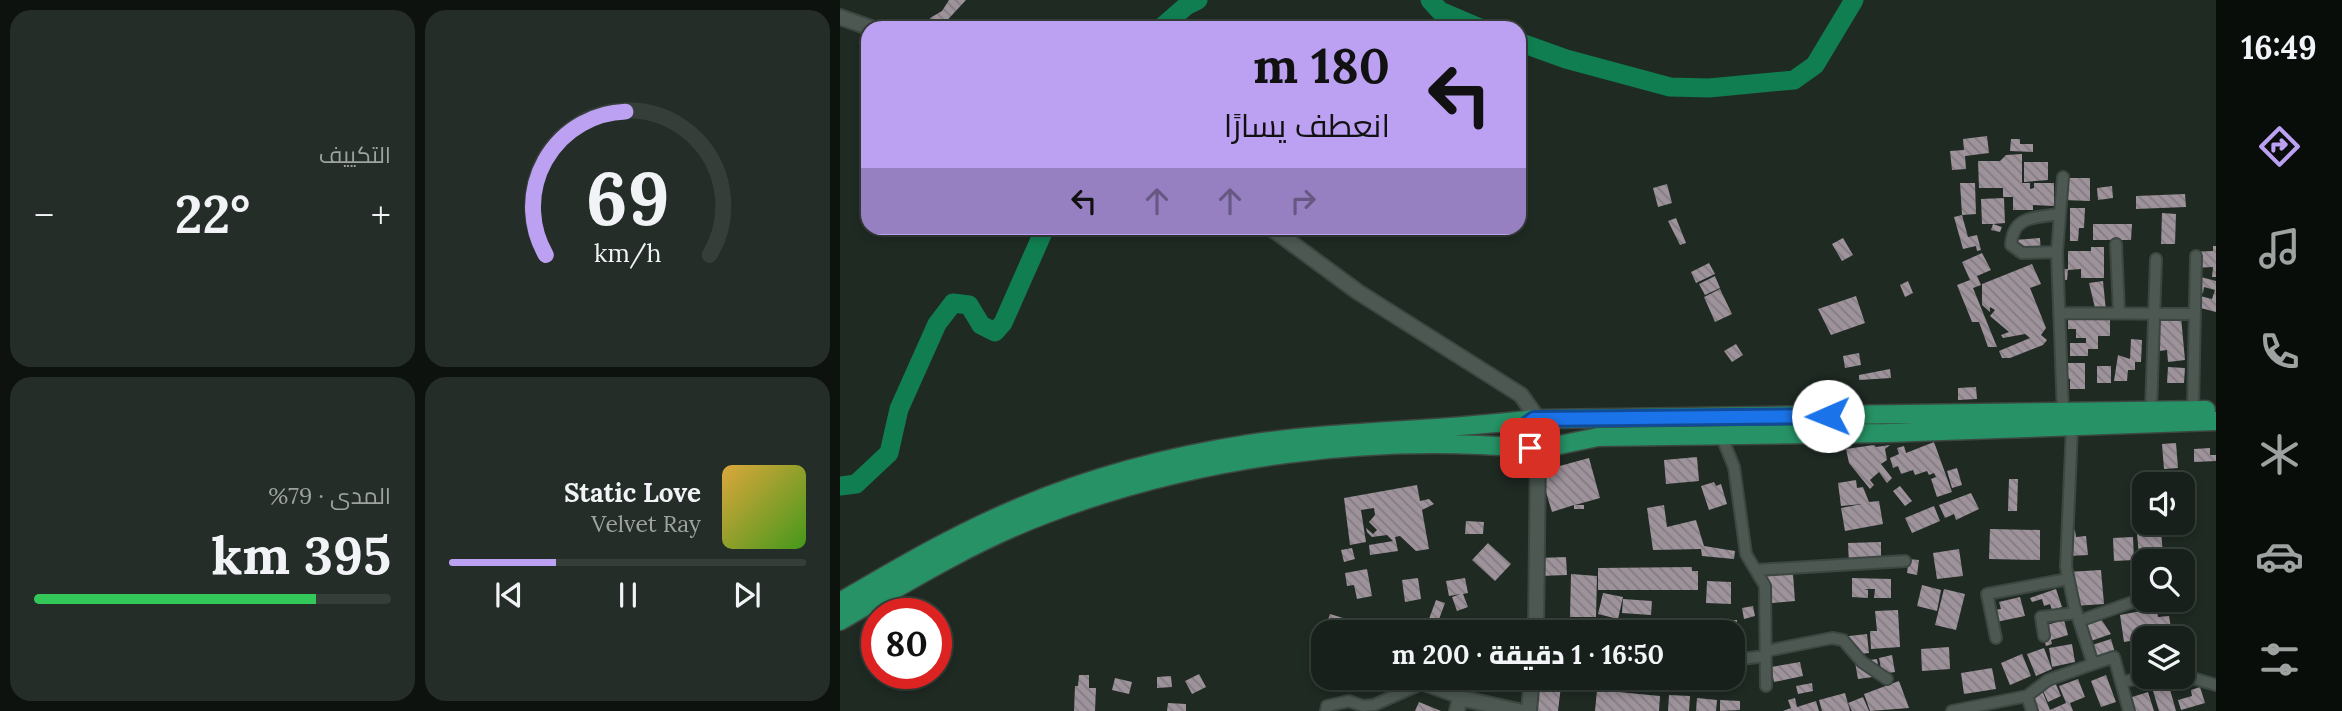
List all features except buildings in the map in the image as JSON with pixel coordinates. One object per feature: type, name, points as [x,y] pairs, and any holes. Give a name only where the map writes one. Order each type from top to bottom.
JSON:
[{"type":"highway","points":[[840,621],[923,572],[1046,514],[1136,484],[1258,457],[1475,443],[1538,449],[1598,438],[2067,420],[2151,411],[2216,410]]},
{"type":"highway","points":[[1538,419],[1527,424],[1523,434],[1526,444],[1538,449]]},
{"type":"highway","points":[[840,602],[948,541],[1020,507],[1165,461],[1302,437],[1478,426],[1538,419],[2216,421]]},
{"type":"street","points":[[840,17],[861,24]]},
{"type":"street","points":[[2063,177],[2057,252],[2067,420],[2066,567],[2093,664]]},
{"type":"street","points":[[2057,252],[2022,253],[2011,245],[2016,225],[2022,219],[2060,214]]},
{"type":"street","points":[[1281,235],[1358,292],[1521,394],[1538,419]]},
{"type":"street","points":[[2116,244],[2119,313]]},
{"type":"street","points":[[2193,410],[2196,256]]},
{"type":"street","points":[[2151,411],[2156,260]]},
{"type":"street","points":[[2059,313],[2195,314]]},
{"type":"street","points":[[1721,435],[1734,467],[1746,554],[1765,586],[1766,686]]},
{"type":"street","points":[[1536,620],[1538,449]]},
{"type":"street","points":[[1756,570],[1905,561]]},
{"type":"street","points":[[1996,638],[1987,594],[2068,579]]},
{"type":"street","points":[[2044,636],[2041,617],[2078,617],[2132,601]]},
{"type":"street","points":[[1745,657],[1832,638],[1843,640],[1861,662],[1887,679]]},
{"type":"street","points":[[1952,711],[2027,696],[2048,680],[2114,657],[2129,711]]},
{"type":"street","points":[[2195,679],[2216,685]]},
{"type":"street","points":[[2121,682],[2132,680]]},
{"type":"street","points":[[1326,711],[1327,706],[1349,701],[1363,706],[1374,705],[1421,684],[1459,704],[1518,711]]},
{"type":"street","points":[[1529,711],[1531,690]]},
{"type":"street","points":[[2027,696],[2032,711]]},
{"type":"waterway","points":[[1169,21],[1186,6],[1198,0]]},
{"type":"waterway","points":[[1430,0],[1440,11],[1464,21]]},
{"type":"waterway","points":[[1526,45],[1566,59],[1670,87],[1709,88],[1794,80],[1815,65],[1854,0]]},
{"type":"waterway","points":[[840,486],[856,484],[889,453],[899,409],[937,324],[953,303],[969,305],[981,325],[995,332],[1003,323],[1042,235]]},
{"type":"route","points":[[1530,448],[1523,434],[1524,428],[1534,419],[1828,416]]}]
